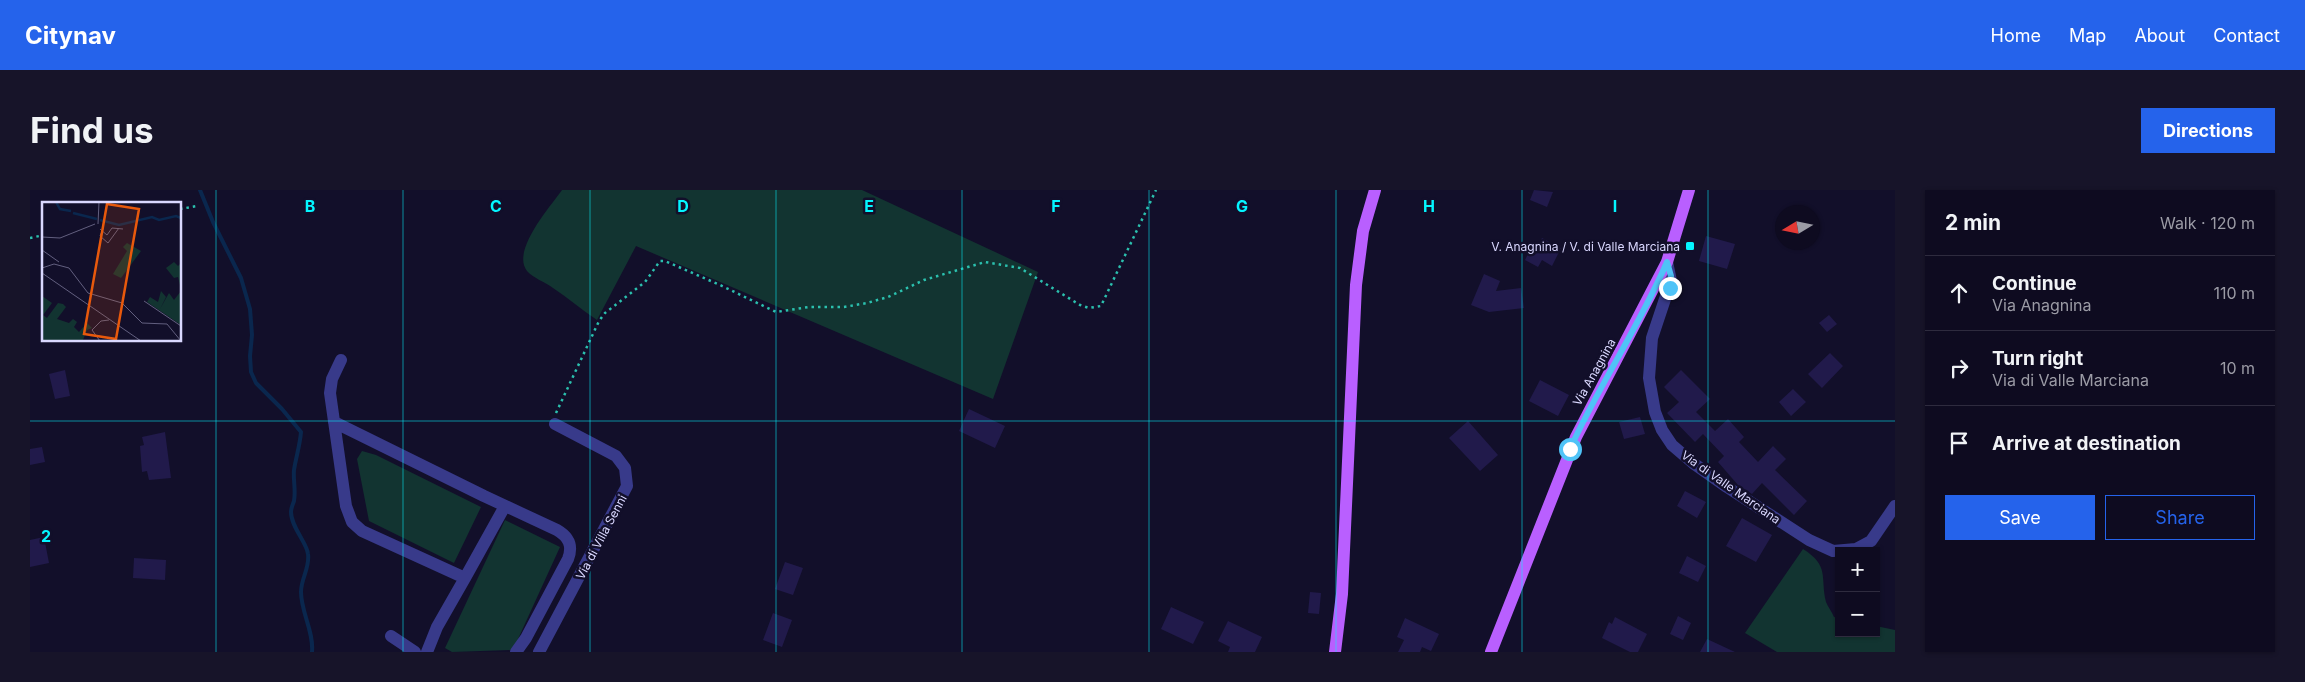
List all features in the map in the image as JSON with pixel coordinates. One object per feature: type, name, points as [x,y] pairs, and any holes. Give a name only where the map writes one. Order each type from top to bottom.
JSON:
[{"type":"main road","points":[[1335,652],[1342,594],[1356,285],[1363,231],[1374,190]]},
{"type":"main road","name":"Via Anagnina","points":[[1491,652],[1573,443],[1667,262],[1688,190]]},
{"type":"street","name":"Via di Valle Marciana","points":[[1667,262],[1671,281],[1652,338],[1649,378],[1655,412],[1662,430],[1672,445],[1693,463],[1727,487],[1809,540],[1834,551],[1856,549],[1871,541],[1895,506]]},
{"type":"street","points":[[341,360],[330,386],[346,506],[355,525],[362,531],[465,578]]},
{"type":"street","points":[[334,422],[562,533],[568,539],[570,549],[568,559],[526,638],[516,652]]},
{"type":"street","name":"Via di Villa Senni","points":[[539,652],[627,486],[625,468],[616,456],[555,424]]},
{"type":"street","points":[[427,652],[437,627],[505,506]]},
{"type":"street","points":[[391,636],[415,652]]},
{"type":"path","points":[[555,424],[555,416],[599,321],[605,313],[645,282],[660,261],[665,261],[720,285],[776,312],[809,308],[844,307],[868,303],[888,297],[924,280],[985,262],[1020,268],[1080,305],[1089,308],[1101,306],[1156,190]]},
{"type":"path","points":[[181,209],[197,206]]},
{"type":"green space","points":[[562,190],[862,190],[1038,272],[993,399],[636,246],[597,320],[527,271],[523,262],[524,252],[534,229]]},
{"type":"green space","points":[[362,451],[376,455],[481,507],[454,563],[369,521],[357,459]]},
{"type":"green space","points":[[505,520],[560,547],[513,650],[452,652],[445,648]]},
{"type":"green space","points":[[1803,549],[1821,567],[1826,602],[1835,617],[1835,637],[1880,637],[1880,627],[1895,630],[1895,652],[1777,652],[1745,633]]},
{"type":"building","points":[[1534,190],[1553,192],[1547,207],[1530,200]]},
{"type":"building","points":[[1706,236],[1735,244],[1727,269],[1699,261]]},
{"type":"building","points":[[1542,238],[1561,248],[1552,266],[1542,260],[1538,267],[1525,260],[1532,246],[1537,248]]},
{"type":"building","points":[[1484,274],[1500,281],[1496,291],[1521,288],[1524,308],[1489,312],[1471,305]]},
{"type":"building","points":[[1829,315],[1837,324],[1827,332],[1819,323]]},
{"type":"building","points":[[1830,353],[1843,366],[1822,388],[1808,374]]},
{"type":"building","points":[[65,370],[70,396],[55,399],[49,374]]},
{"type":"building","points":[[1681,370],[1710,399],[1696,412],[1715,431],[1728,419],[1744,437],[1739,442],[1758,462],[1773,446],[1786,459],[1775,470],[1807,501],[1794,515],[1762,483],[1752,494],[1738,485],[1718,462],[1724,456],[1703,434],[1695,442],[1667,413],[1679,402],[1664,387]]},
{"type":"building","points":[[1540,380],[1569,395],[1558,416],[1529,401]]},
{"type":"building","points":[[1793,389],[1806,402],[1791,416],[1779,402]]},
{"type":"building","points":[[969,409],[1005,426],[995,448],[959,431]]},
{"type":"building","points":[[1640,417],[1645,434],[1624,439],[1619,422]]},
{"type":"building","points":[[1468,421],[1498,455],[1480,471],[1449,438]]},
{"type":"building","points":[[165,432],[171,478],[149,480],[147,471],[142,472],[140,446],[144,445],[142,437]]},
{"type":"building","points":[[42,447],[45,462],[30,465],[30,449]]},
{"type":"building","points":[[1685,491],[1706,502],[1697,518],[1677,506]]},
{"type":"building","points":[[1742,518],[1772,535],[1756,562],[1726,546]]},
{"type":"building","points":[[44,537],[49,563],[30,567],[30,540]]},
{"type":"building","points":[[1687,556],[1706,566],[1698,582],[1679,573]]},
{"type":"building","points":[[134,558],[166,560],[165,580],[133,578]]},
{"type":"building","points":[[785,562],[803,568],[793,595],[775,589]]},
{"type":"building","points":[[1310,592],[1321,593],[1319,614],[1308,613]]},
{"type":"building","points":[[1171,607],[1204,622],[1193,644],[1161,629]]},
{"type":"building","points":[[773,613],[792,620],[782,647],[763,640]]},
{"type":"building","points":[[1678,616],[1691,623],[1683,640],[1670,634]]},
{"type":"building","points":[[1615,617],[1647,634],[1638,652],[1630,652],[1602,638],[1609,622],[1612,624]]},
{"type":"building","points":[[1405,618],[1439,634],[1431,651],[1422,647],[1420,652],[1398,652],[1404,640],[1397,637]]},
{"type":"building","points":[[1228,621],[1262,637],[1255,652],[1228,652],[1230,647],[1218,641]]},
{"type":"building","points":[[1707,639],[1735,652],[1700,652]]},
{"type":"waterway","points":[[200,190],[213,222],[241,278],[250,309],[252,335],[251,372],[256,383],[282,409],[301,432],[294,470],[295,497],[291,512],[308,554],[308,564],[301,592],[311,637],[312,652]]},
{"type":"place","name":"V. Anagnina / V. di Valle Marciana","points":[[1690,246]]},
{"type":"route","points":[[1570,449],[1597,394],[1661,277],[1667,262],[1671,276],[1670,288]]}]
